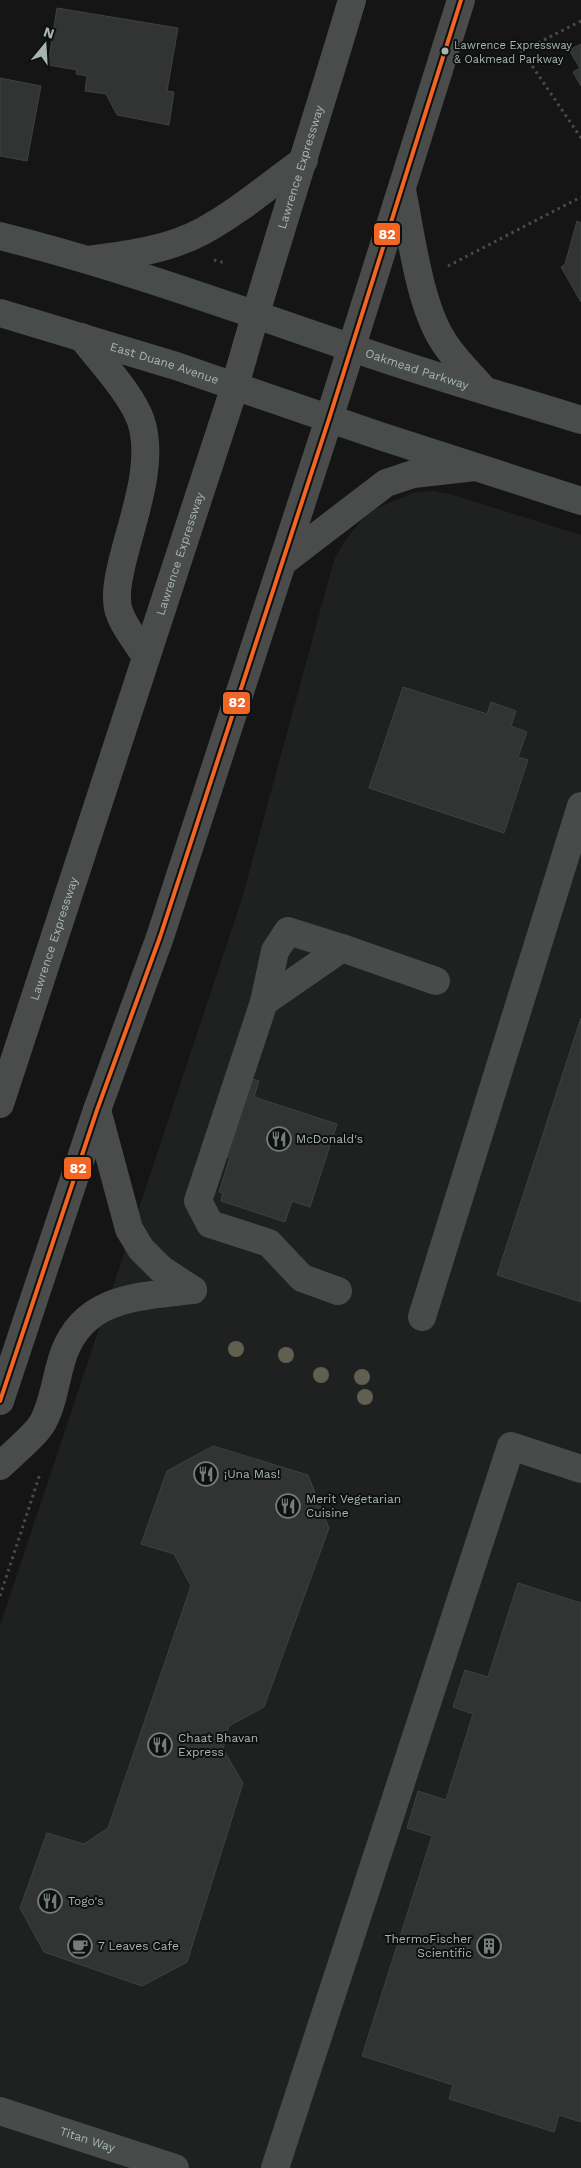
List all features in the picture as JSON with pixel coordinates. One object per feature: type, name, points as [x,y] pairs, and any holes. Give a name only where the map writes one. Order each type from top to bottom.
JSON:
[{"type":"highway","name":"Lawrence Expressway","points":[[0,1104],[234,386],[352,0]]},
{"type":"highway","points":[[0,1401],[97,1110],[160,937],[330,418],[461,0]]},
{"type":"highway","points":[[88,260],[131,255],[195,234],[224,217],[304,160]]},
{"type":"highway","points":[[402,190],[422,288],[432,320],[442,340],[484,390]]},
{"type":"highway","points":[[82,338],[130,400],[142,426],[144,463],[141,495],[117,586],[118,608],[146,657]]},
{"type":"highway","points":[[283,562],[373,490],[386,483],[413,474],[475,467]]},
{"type":"highway","points":[[0,1466],[43,1423],[64,1352],[73,1333],[91,1313],[131,1297],[193,1290],[161,1270],[141,1249],[129,1230],[97,1110]]},
{"type":"main road","points":[[0,236],[88,260],[255,314]]},
{"type":"main road","name":"East Duane Avenue","points":[[0,313],[330,418]]},
{"type":"main road","name":"Oakmead Parkway","points":[[255,314],[351,347],[581,420]]},
{"type":"main road","points":[[330,418],[581,501]]},
{"type":"street","points":[[422,1317],[581,806]]},
{"type":"street","points":[[338,1291],[302,1278],[269,1243],[210,1224],[198,1201],[264,1002],[275,951],[288,931],[436,981]]},
{"type":"street","points":[[264,1002],[342,948]]},
{"type":"street","points":[[274,2168],[511,1446],[581,1469]]},
{"type":"street","name":"Titan Way","points":[[0,2111],[175,2168]]},
{"type":"path","points":[[581,21],[522,51],[581,138]]},
{"type":"path","points":[[443,269],[581,197]]},
{"type":"shaded area","points":[[434,491],[453,495],[581,535],[581,2168],[0,2168],[0,1626],[241,902],[334,560],[346,539],[362,520],[375,509],[413,493]]},
{"type":"building","points":[[57,8],[178,28],[167,91],[174,92],[169,125],[117,115],[106,94],[85,91],[87,76],[76,74],[77,70],[48,65]]},
{"type":"building","points":[[581,44],[581,86],[573,72],[580,68],[569,50]]},
{"type":"building","points":[[0,78],[41,86],[27,161],[0,156]]},
{"type":"building","points":[[577,221],[581,223],[581,302],[561,267],[565,264]]},
{"type":"building","points":[[403,687],[487,714],[491,702],[516,711],[511,726],[527,732],[518,757],[528,760],[504,833],[369,788]]},
{"type":"building","points":[[581,1018],[581,1302],[497,1275]]},
{"type":"building","name":"McDonald's","points":[[246,1077],[259,1081],[254,1097],[337,1124],[310,1207],[292,1201],[285,1222],[221,1201],[223,1193],[219,1192],[230,1157],[226,1157]]},
{"type":"building","points":[[213,1446],[308,1475],[329,1528],[264,1707],[229,1726],[223,1749],[243,1783],[187,1962],[142,1986],[44,1952],[20,1908],[47,1833],[84,1844],[108,1828],[191,1586],[174,1554],[141,1544],[167,1471]]},
{"type":"building","name":"ThermoFischer Scientific","points":[[518,1583],[581,1603],[581,2122],[559,2115],[554,2132],[449,2099],[453,2085],[362,2056],[432,1836],[407,1828],[418,1791],[446,1800],[473,1714],[453,1707],[465,1670],[488,1677]]},
{"type":"transit line","name":"82","points":[[0,1401],[97,1110],[160,937],[329,419],[461,0]]},
{"type":"place","name":"Lawrence Expressway & Oakmead Parkway","points":[[445,51]]},
{"type":"place","name":"McDonald's","points":[[279,1139]]},
{"type":"place","name":"¡Una Mas!","points":[[206,1474]]},
{"type":"place","name":"Merit Vegetarian Cuisine","points":[[288,1506]]},
{"type":"place","name":"Chaat Bhavan Express","points":[[160,1745]]},
{"type":"place","name":"Togo's","points":[[50,1901]]},
{"type":"place","name":"7 Leaves Cafe","points":[[80,1946]]},
{"type":"place","name":"ThermoFischer Scientific","points":[[489,1946]]}]
